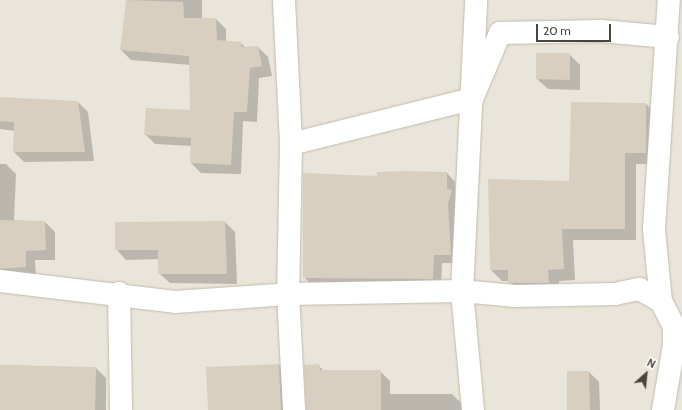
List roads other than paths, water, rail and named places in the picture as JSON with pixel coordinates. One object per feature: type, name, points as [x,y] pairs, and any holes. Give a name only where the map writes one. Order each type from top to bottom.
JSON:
[{"type":"street","points":[[284,0],[291,144],[288,294],[294,410]]},
{"type":"street","points":[[473,410],[462,291],[476,0]]},
{"type":"street","points":[[663,410],[674,345],[674,326],[661,301],[654,229],[668,37],[669,0]]},
{"type":"street","points":[[472,99],[500,33],[601,31],[668,37]]},
{"type":"street","points":[[291,144],[472,99]]},
{"type":"street","points":[[0,281],[119,293],[175,302],[288,294],[462,291],[515,296],[615,294],[639,289],[661,301]]},
{"type":"street","points":[[119,293],[121,410]]}]
